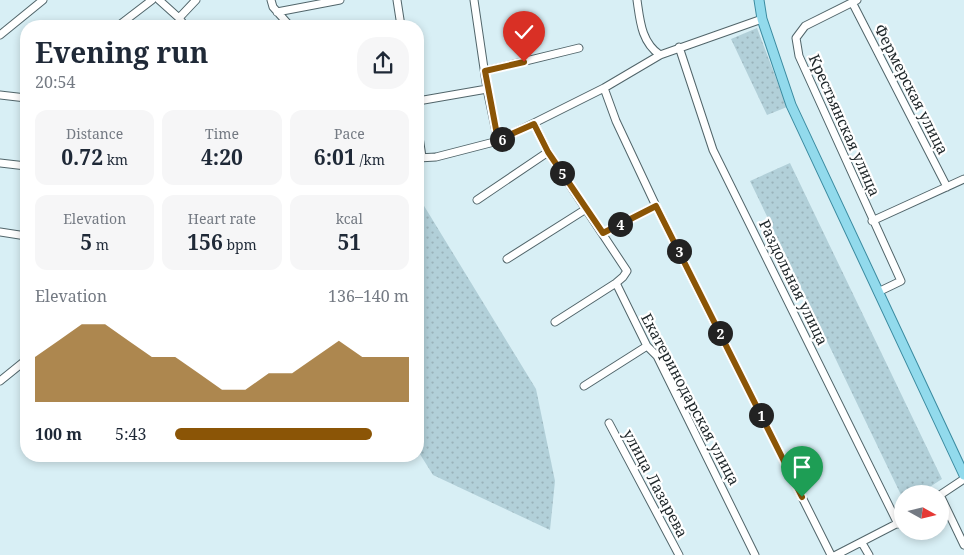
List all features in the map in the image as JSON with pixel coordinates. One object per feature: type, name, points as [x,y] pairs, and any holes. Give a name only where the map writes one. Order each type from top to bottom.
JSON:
[{"type":"main road","points":[[759,0],[762,19],[791,105],[964,475]]},
{"type":"street","points":[[0,35],[43,0]]},
{"type":"street","points":[[126,20],[152,0]]},
{"type":"street","points":[[159,0],[179,18],[196,0]]},
{"type":"street","points":[[271,0],[273,7],[284,20]]},
{"type":"street","points":[[277,12],[340,0]]},
{"type":"street","points":[[397,0],[400,20]]},
{"type":"street","points":[[474,0],[487,89],[498,140]]},
{"type":"street","points":[[637,0],[641,27],[646,41],[660,54]]},
{"type":"street","name":"Крестьянская улица","points":[[855,1],[805,26],[796,38],[799,56],[872,221],[901,281],[878,292]]},
{"type":"street","name":"Фермерская улица","points":[[855,1],[947,187]]},
{"type":"street","points":[[424,157],[436,157],[498,140],[604,88],[660,54],[762,19]]},
{"type":"street","name":"Раздольная улица","points":[[679,47],[713,150],[894,510]]},
{"type":"street","points":[[485,71],[579,48]]},
{"type":"street","points":[[604,88],[616,121],[656,206],[831,555]]},
{"type":"street","points":[[424,100],[487,89]]},
{"type":"street","points":[[0,95],[20,97]]},
{"type":"street","points":[[534,124],[548,152],[625,266],[626,274],[616,283],[555,322]]},
{"type":"street","points":[[477,200],[548,152]]},
{"type":"street","points":[[0,163],[20,165]]},
{"type":"street","points":[[872,221],[964,178]]},
{"type":"street","points":[[603,233],[656,206]]},
{"type":"street","points":[[507,259],[586,210]]},
{"type":"street","points":[[0,232],[20,235]]},
{"type":"street","name":"Екатеринодарская улица","points":[[616,283],[647,346],[657,356],[755,555]]},
{"type":"street","points":[[584,386],[647,346]]},
{"type":"street","points":[[0,381],[20,365]]},
{"type":"street","name":"улица Лазарева","points":[[609,423],[679,555]]},
{"type":"street","points":[[949,490],[964,479]]},
{"type":"street","points":[[949,514],[964,545]]},
{"type":"street","points":[[836,555],[894,525]]},
{"type":"street","points":[[862,543],[869,555]]},
{"type":"shaded area","points":[[757,28],[787,107],[767,115],[731,39]]},
{"type":"shaded area","points":[[790,163],[942,479],[933,485],[896,485],[750,181]]},
{"type":"shaded area","points":[[424,206],[536,389],[555,481],[550,530],[433,475],[424,461]]},
{"type":"route","points":[[524,62],[485,71],[498,140],[534,124],[548,152],[603,233],[656,206],[802,497]]}]
